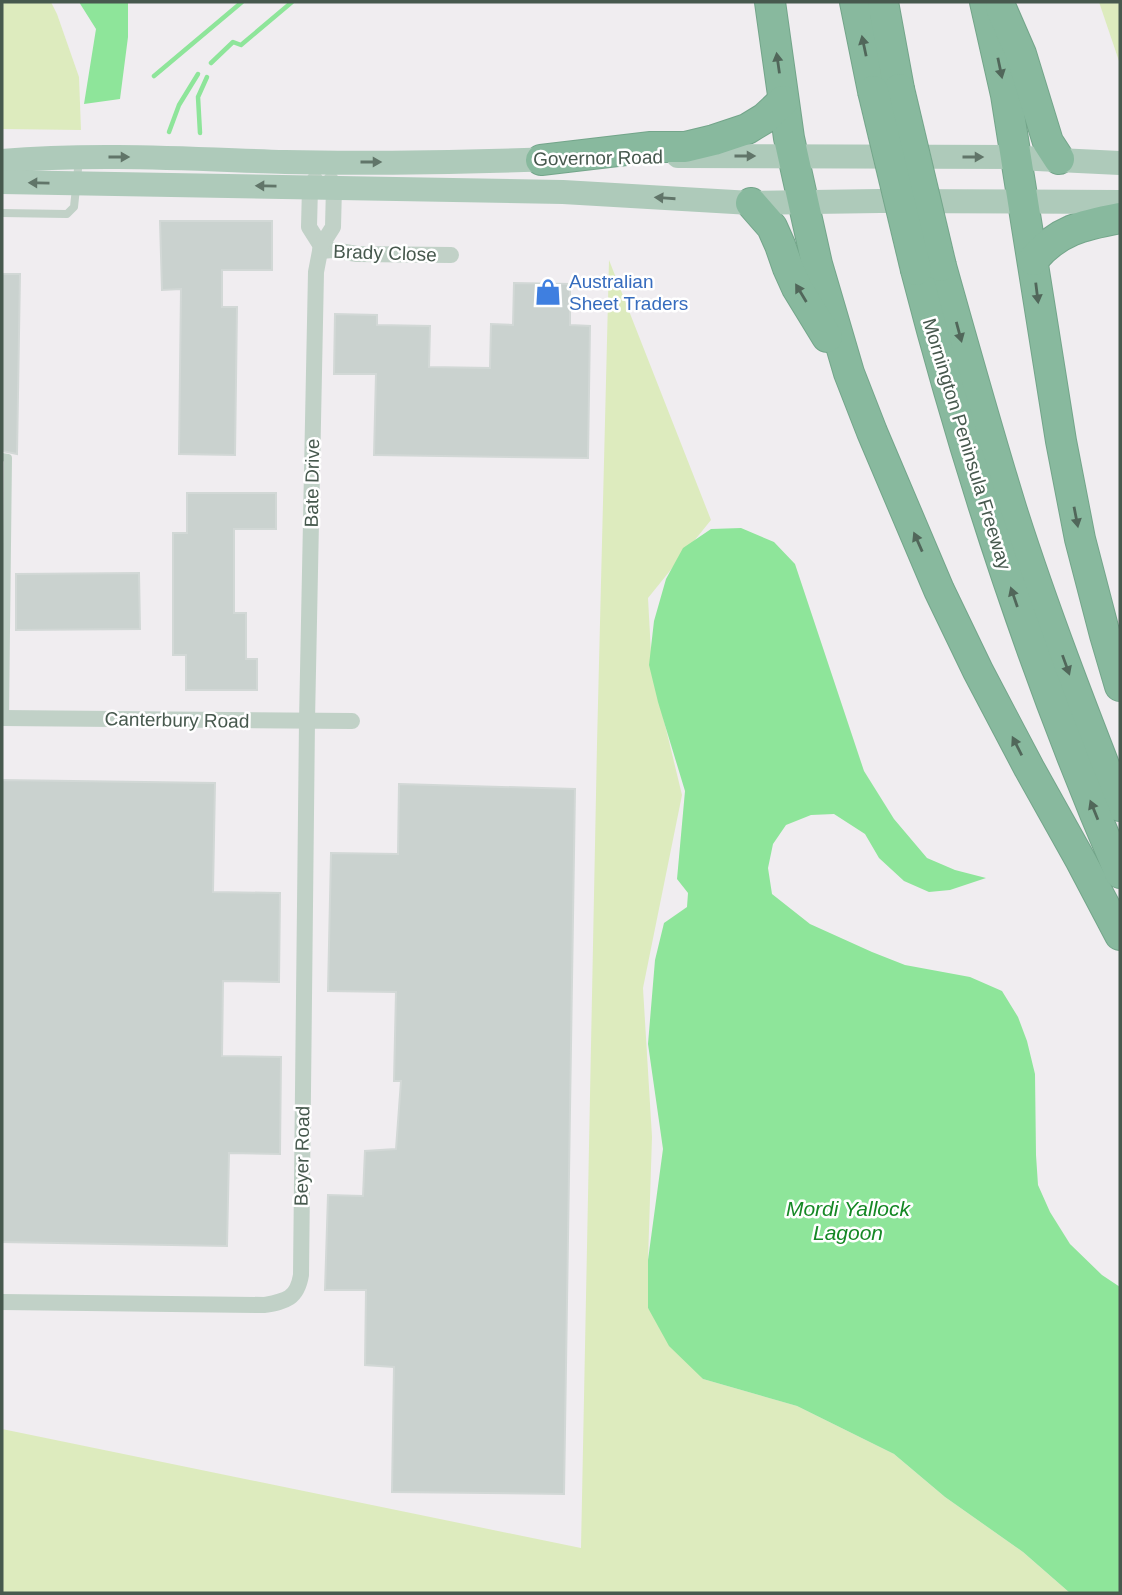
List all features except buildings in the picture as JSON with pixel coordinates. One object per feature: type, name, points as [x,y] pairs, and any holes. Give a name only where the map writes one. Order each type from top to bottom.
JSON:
[{"type":"highway","points":[[770,2],[783,101],[794,156],[817,264],[849,373],[899,500],[950,613],[1029,768],[1120,935]]},
{"type":"highway","name":"Mornington Peninsula Freeway","points":[[855,2],[886,90],[929,268],[942,369],[993,536],[1043,682],[1120,873]]},
{"type":"highway","name":"Mornington Peninsula Freeway","points":[[883,2],[886,90]]},
{"type":"highway","points":[[985,2],[1006,95],[1061,441],[1080,539],[1120,686]]},
{"type":"highway","points":[[998,2],[1020,54],[1048,142],[1059,159]]},
{"type":"highway","points":[[541,160],[651,147],[685,147],[747,129],[765,118],[783,101]]},
{"type":"highway","points":[[751,203],[772,227],[797,288],[849,373]]},
{"type":"highway","points":[[1033,260],[1057,237],[1090,224],[1120,218]]},
{"type":"highway","name":"Mornington Peninsula Freeway","points":[[929,268],[971,375],[1013,513],[1071,681],[1120,806]]},
{"type":"main road","name":"Governor Road","points":[[2,161],[75,157],[463,163],[677,156],[794,156],[1016,157],[1120,163]]},
{"type":"main road","name":"Governor Road","points":[[2,182],[563,192],[751,203],[1120,202]]},
{"type":"street","name":"Bate Drive","points":[[320,248],[309,227],[322,187],[324,162]]},
{"type":"street","name":"Bate Drive","points":[[307,721],[316,272],[320,248],[333,227],[322,187]]},
{"type":"street","name":"Brady Close","points":[[320,248],[357,254],[451,255]]},
{"type":"street","name":"Canterbury Road","points":[[3,718],[352,721]]},
{"type":"street","name":"Beyer Road","points":[[2,1302],[265,1305],[285,1300],[295,1293],[301,1275],[307,721]]},
{"type":"lane","points":[[2,213],[67,214],[74,207],[78,169],[75,157]]},
{"type":"lane","points":[[2,457],[8,457],[3,718]]},
{"type":"shaded area","points":[[2,2],[51,2],[79,77],[81,130],[2,129]]},
{"type":"shaded area","points":[[1099,2],[1120,2],[1120,64]]},
{"type":"shaded area","points":[[609,260],[711,520],[648,598],[652,671],[682,795],[643,988],[652,1137],[648,1308],[703,1379],[797,1406],[894,1454],[945,1497],[1023,1552],[1070,1593],[2,1593],[2,1429],[581,1548]]},
{"type":"water","points":[[79,2],[128,2],[128,37],[120,99],[84,104],[96,29]]},
{"type":"water","name":"Mordi Yallock Lagoon","points":[[741,528],[774,542],[795,564],[864,771],[894,819],[927,858],[955,870],[986,878],[950,890],[929,892],[904,881],[879,858],[865,834],[834,814],[811,815],[786,825],[773,844],[768,868],[772,894],[810,924],[905,965],[970,977],[1002,991],[1018,1017],[1035,1074],[1038,1185],[1050,1212],[1070,1244],[1102,1275],[1120,1287],[1120,1593],[1070,1593],[1023,1552],[945,1497],[894,1454],[797,1406],[703,1379],[669,1346],[648,1308],[648,1260],[663,1149],[648,1044],[655,960],[664,923],[687,907],[688,893],[677,879],[685,791],[649,665],[654,621],[666,579],[683,548],[711,529]]},
{"type":"waterway","points":[[154,76],[242,2]]},
{"type":"waterway","points":[[211,63],[233,42],[241,45],[292,2]]},
{"type":"waterway","points":[[169,132],[179,105],[198,74]]},
{"type":"waterway","points":[[200,133],[198,97],[207,77]]},
{"type":"place","name":"Australian Sheet Traders","points":[[548,292]]}]
